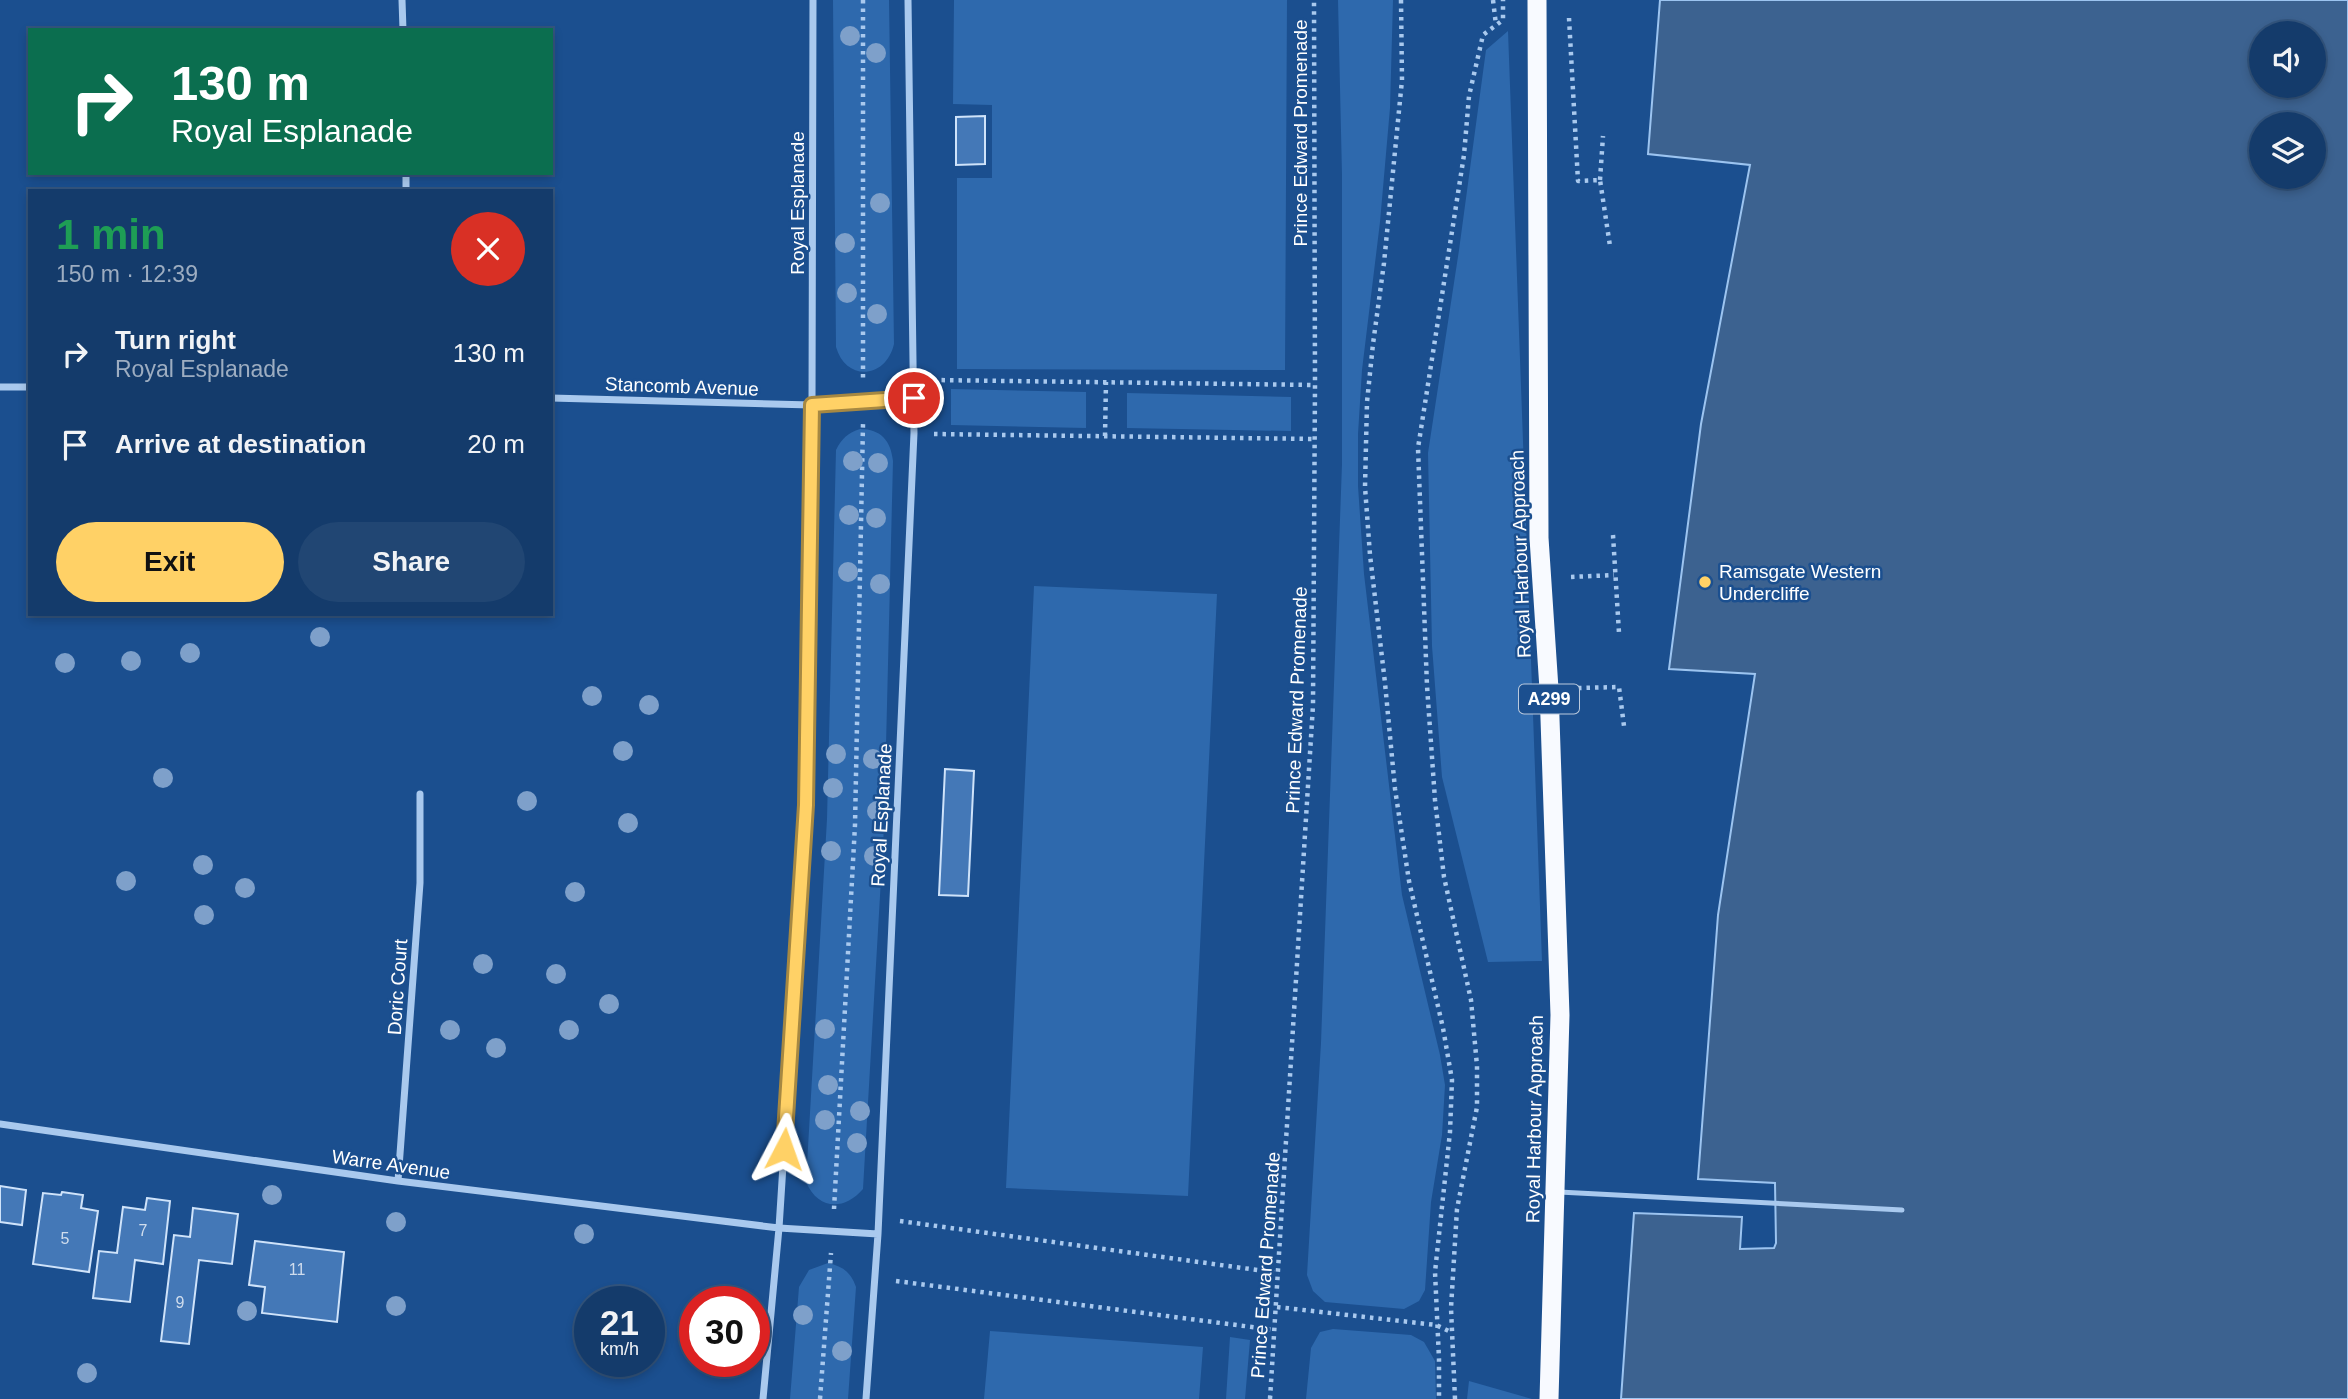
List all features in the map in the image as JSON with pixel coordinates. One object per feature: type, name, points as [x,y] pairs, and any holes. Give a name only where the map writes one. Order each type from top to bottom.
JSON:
[{"type":"highway","name":"Royal Harbour Approach","points":[[1537,0],[1539,524],[1549,689],[1560,1015],[1549,1399]]},
{"type":"street","points":[[402,0],[403,28]]},
{"type":"street","name":"Royal Esplanade","points":[[763,1399],[779,1228],[806,805],[812,405],[813,0]]},
{"type":"street","name":"Royal Esplanade","points":[[866,1399],[878,1234],[914,433],[908,0]]},
{"type":"street","points":[[0,387],[28,387]]},
{"type":"street","name":"Stancomb Avenue","points":[[553,398],[812,405]]},
{"type":"street","points":[[812,405],[914,398]]},
{"type":"street","name":"Doric Court","points":[[398,1181],[420,883],[420,794]]},
{"type":"street","name":"Warre Avenue","points":[[0,1124],[398,1181],[779,1228]]},
{"type":"street","points":[[779,1228],[878,1234]]},
{"type":"lane","points":[[1556,1192],[1902,1210]]},
{"type":"path","points":[[820,1399],[855,825],[863,402],[863,0]]},
{"type":"path","name":"Prince Edward Promenade","points":[[1270,1399],[1313,705],[1314,0]]},
{"type":"path","points":[[1401,0],[1402,80],[1384,262],[1370,367],[1365,486],[1395,789],[1409,881],[1443,1028],[1451,1080],[1450,1132],[1435,1272],[1439,1399]]},
{"type":"path","points":[[1493,0],[1496,25]]},
{"type":"path","points":[[1455,1399],[1451,1332],[1457,1209],[1477,1107],[1476,1066],[1471,1000],[1454,928],[1435,800],[1427,686],[1419,448],[1464,155],[1469,96],[1483,35],[1503,20],[1503,0]]},
{"type":"path","points":[[1569,14],[1578,181],[1600,180]]},
{"type":"path","points":[[1603,136],[1600,180],[1610,246]]},
{"type":"path","points":[[915,379],[1315,385]]},
{"type":"path","points":[[1105,436],[1106,382]]},
{"type":"path","points":[[914,433],[1315,439]]},
{"type":"path","points":[[1613,535],[1619,633]]},
{"type":"path","points":[[1542,579],[1614,575]]},
{"type":"path","points":[[1549,689],[1619,687],[1624,726]]},
{"type":"path","points":[[878,1218],[1279,1273]]},
{"type":"path","points":[[875,1278],[1275,1330]]},
{"type":"path","points":[[1277,1307],[1436,1325],[1451,1332]]},
{"type":"shaded area","points":[[833,0],[889,0],[894,344],[890,356],[883,364],[866,372],[848,366],[836,347]]},
{"type":"shaded area","points":[[954,0],[1287,0],[1285,370],[957,369],[957,178],[992,178],[992,105],[953,104]]},
{"type":"shaded area","points":[[1338,0],[1393,0],[1390,108],[1380,222],[1362,370],[1358,486],[1364,574],[1402,895],[1445,1085],[1442,1135],[1431,1202],[1425,1290],[1419,1301],[1404,1309],[1325,1302],[1313,1291],[1307,1275],[1321,1043],[1342,464],[1342,175]]},
{"type":"shaded area","points":[[1660,0],[2348,0],[2348,1399],[1621,1399],[1634,1213],[1742,1217],[1740,1249],[1774,1248],[1776,1243],[1775,1183],[1698,1179],[1718,915],[1755,674],[1669,669],[1701,424],[1750,165],[1648,154]]},
{"type":"shaded area","points":[[1508,31],[1542,961],[1488,962],[1442,777],[1432,646],[1428,453],[1486,50]]},
{"type":"shaded area","points":[[951,389],[1086,392],[1086,428],[951,425]]},
{"type":"shaded area","points":[[1127,393],[1291,397],[1291,431],[1127,428]]},
{"type":"shaded area","points":[[860,429],[874,431],[884,438],[893,461],[884,827],[863,1189],[848,1201],[832,1204],[817,1198],[806,1182],[827,819],[836,450],[846,436]]},
{"type":"shaded area","points":[[1034,586],[1217,594],[1188,1196],[1006,1188]]},
{"type":"shaded area","points":[[828,1263],[845,1270],[856,1287],[848,1399],[790,1399],[799,1287],[809,1270]]},
{"type":"shaded area","points":[[1333,1329],[1411,1335],[1424,1342],[1435,1361],[1436,1399],[1306,1399],[1311,1348],[1320,1332]]},
{"type":"shaded area","points":[[990,1331],[1203,1347],[1199,1399],[984,1399]]},
{"type":"shaded area","points":[[1230,1337],[1250,1340],[1245,1399],[1226,1399]]},
{"type":"shaded area","points":[[1469,1381],[1532,1399],[1467,1399]]},
{"type":"building","points":[[985,116],[985,164],[956,165],[956,117]]},
{"type":"building","points":[[945,769],[974,771],[968,896],[939,895]]},
{"type":"building","points":[[0,1186],[26,1190],[22,1225],[0,1222]]},
{"type":"building","points":[[62,1192],[83,1195],[81,1208],[98,1211],[89,1272],[33,1264],[43,1193],[61,1195]]},
{"type":"building","points":[[147,1198],[170,1201],[163,1264],[135,1260],[130,1302],[93,1298],[99,1251],[117,1253],[123,1207],[145,1210]]},
{"type":"building","points":[[193,1208],[238,1214],[232,1264],[199,1260],[189,1344],[161,1341],[174,1235],[190,1237]]},
{"type":"building","points":[[255,1241],[344,1252],[337,1322],[262,1313],[265,1287],[249,1285]]},
{"type":"place","name":"Ramsgate Western Undercliffe","points":[[1705,582]]},
{"type":"route","points":[[784,1149],[806,805],[812,405],[914,398]]}]
